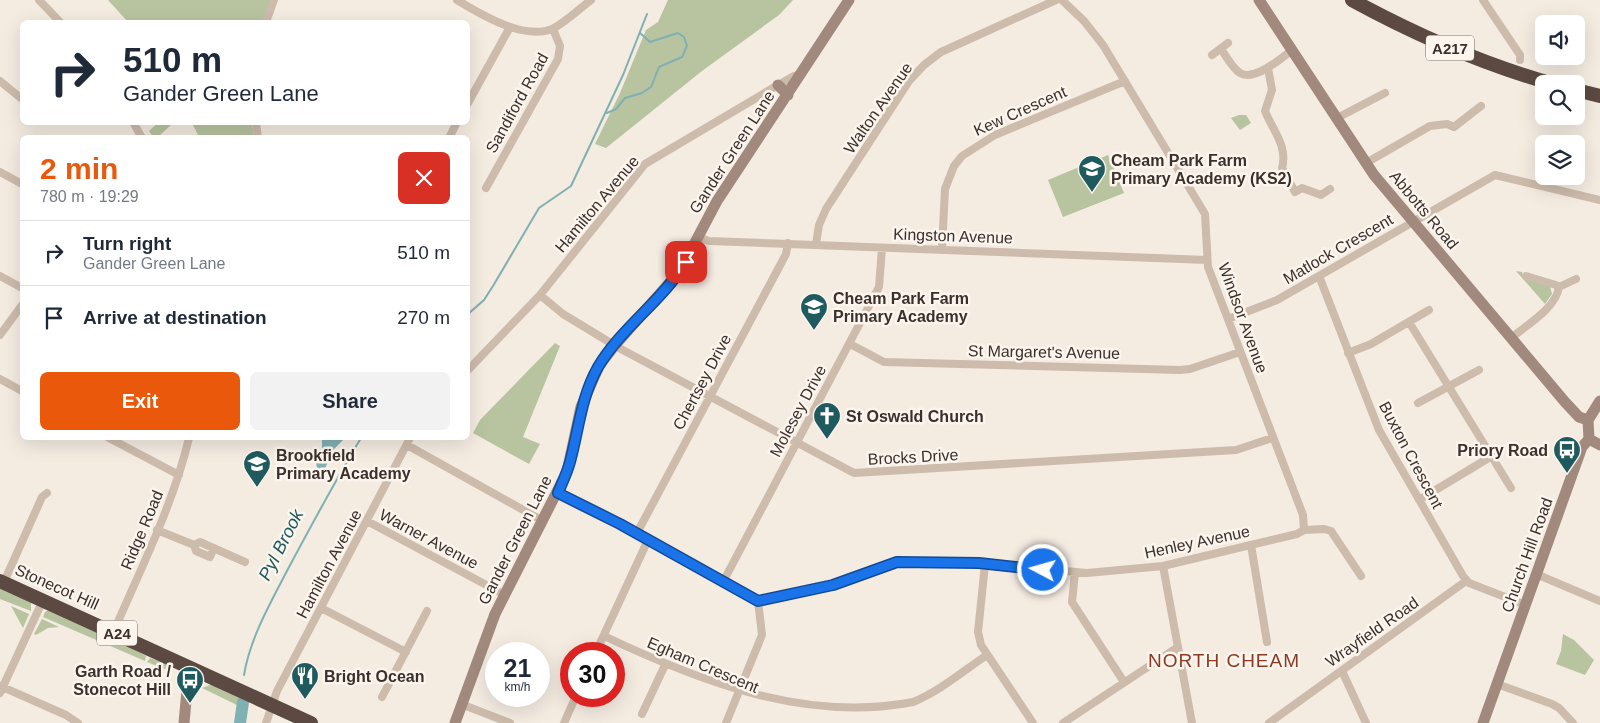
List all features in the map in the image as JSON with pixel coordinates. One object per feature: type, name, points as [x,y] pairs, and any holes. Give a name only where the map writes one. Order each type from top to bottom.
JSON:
[{"type":"highway","name":"A217","points":[[1352,0],[1418,34],[1478,60],[1535,78]]},
{"type":"highway","points":[[1585,92],[1600,96]]},
{"type":"highway","name":"Stonecot Hill","points":[[2,582],[273,704]]},
{"type":"highway","name":"A24","points":[[273,704],[311,723]]},
{"type":"street","points":[[40,0],[58,20]]},
{"type":"street","points":[[267,20],[274,0]]},
{"type":"street","points":[[457,0],[510,27],[536,32],[552,29],[591,0]]},
{"type":"street","name":"Gander Green Lane","points":[[455,723],[505,595],[558,493],[570,460],[586,394],[599,366],[680,271],[717,200],[849,0]]},
{"type":"street","name":"Walton Avenue","points":[[816,244],[818,225],[826,209],[917,72],[941,52],[1056,0]]},
{"type":"street","name":"Windsor Avenue","points":[[1062,0],[1094,31],[1126,80],[1205,214],[1207,260],[1272,438],[1303,515],[1304,530]]},
{"type":"street","name":"Abbotts Road","points":[[1259,0],[1366,163],[1412,222],[1579,418],[1588,420]]},
{"type":"street","points":[[1482,0],[1520,55],[1520,60]]},
{"type":"street","points":[[470,99],[510,27]]},
{"type":"street","name":"Sandiford Road","points":[[486,188],[558,59],[560,46],[552,29]]},
{"type":"street","points":[[1212,55],[1228,43]]},
{"type":"street","points":[[1220,49],[1240,73],[1246,75],[1268,68],[1292,50]]},
{"type":"street","points":[[1268,68],[1272,90],[1265,112],[1281,141],[1284,161],[1282,168],[1295,192],[1302,188],[1321,195],[1330,189]]},
{"type":"street","name":"Hamilton Avenue","points":[[470,368],[540,295],[645,164],[778,85],[794,76],[801,75]]},
{"type":"street","name":"Kew Crescent","points":[[942,249],[945,189],[954,166],[962,156],[995,135],[1126,80]]},
{"type":"street","points":[[0,81],[20,97]]},
{"type":"street","points":[[778,85],[788,95]]},
{"type":"street","points":[[1337,118],[1385,93]]},
{"type":"street","points":[[1366,163],[1430,126],[1447,124],[1454,127],[1481,106]]},
{"type":"street","points":[[0,172],[20,183]]},
{"type":"street","name":"Matlock Crescent","points":[[1228,319],[1277,300],[1495,175],[1600,200]]},
{"type":"street","name":"Kingston Avenue","points":[[698,237],[709,240],[882,248],[1207,260]]},
{"type":"street","name":"Chertsey Drive","points":[[637,534],[778,271],[786,254],[788,243]]},
{"type":"street","name":"Molesey Drive","points":[[723,582],[850,344],[878,287],[882,248]]},
{"type":"street","points":[[0,276],[20,287]]},
{"type":"street","name":"Buxton Crescent","points":[[1319,276],[1379,430],[1466,581]]},
{"type":"street","points":[[1526,276],[1559,287],[1576,279]]},
{"type":"street","points":[[1511,338],[1545,309],[1558,294],[1559,287]]},
{"type":"street","name":"Brocks Drive","points":[[540,295],[563,314],[615,345],[796,444],[854,473],[864,474],[1236,450],[1272,438]]},
{"type":"street","points":[[0,335],[20,308]]},
{"type":"street","points":[[1348,353],[1429,310]]},
{"type":"street","points":[[1409,322],[1511,488]]},
{"type":"street","name":"St Margaret's Avenue","points":[[850,344],[884,362],[1173,370],[1190,369],[1240,352]]},
{"type":"street","points":[[1418,403],[1479,370]]},
{"type":"street","points":[[0,379],[20,390]]},
{"type":"street","points":[[1600,401],[1588,420],[1589,438],[1600,445]]},
{"type":"street","name":"Church Hill Road","points":[[1483,723],[1582,447],[1589,438]]},
{"type":"street","points":[[113,440],[179,475]]},
{"type":"street","name":"Ridge Road","points":[[114,631],[179,475],[188,440]]},
{"type":"street","points":[[408,441],[543,521]]},
{"type":"street","name":"Hamilton Avenue","points":[[266,723],[277,691],[408,441]]},
{"type":"street","points":[[1419,500],[1492,456]]},
{"type":"street","points":[[2,582],[42,497],[47,493]]},
{"type":"street","points":[[558,493],[758,601],[762,635],[726,723]]},
{"type":"street","name":"Warner Avenue","points":[[367,521],[505,595]]},
{"type":"street","name":"Henley Avenue","points":[[758,601],[833,585],[897,562],[985,564],[1075,574],[1164,566],[1297,534],[1304,530],[1324,529],[1331,531],[1361,576]]},
{"type":"street","points":[[157,530],[194,545],[200,542],[245,562]]},
{"type":"street","points":[[601,642],[648,540]]},
{"type":"street","points":[[1251,545],[1267,642]]},
{"type":"street","points":[[985,564],[978,632],[981,645],[1034,723]]},
{"type":"street","points":[[1164,566],[1192,723]]},
{"type":"street","points":[[1075,574],[1072,602],[1124,682]]},
{"type":"street","points":[[1536,574],[1600,601]]},
{"type":"street","points":[[1466,581],[1526,605]]},
{"type":"street","name":"Wrayfield Road","points":[[1269,723],[1466,581]]},
{"type":"street","points":[[43,600],[1,689],[66,715],[78,723]]},
{"type":"street","points":[[321,608],[406,652]]},
{"type":"street","points":[[382,697],[427,611]]},
{"type":"street","name":"Egham Crescent","points":[[604,636],[745,701]]},
{"type":"street","points":[[1062,723],[1178,647]]},
{"type":"street","points":[[859,716],[890,710],[928,695],[987,655]]},
{"type":"street","points":[[642,714],[665,665]]},
{"type":"street","points":[[184,723],[191,667]]},
{"type":"street","points":[[1342,671],[1366,723]]},
{"type":"street","points":[[1497,684],[1560,708],[1573,723]]},
{"type":"street","points":[[461,704],[510,723]]},
{"type":"street","points":[[564,723],[571,707]]},
{"type":"green space","points":[[108,0],[272,0],[263,20],[126,20]]},
{"type":"green space","points":[[668,0],[793,0],[779,15],[702,71],[606,148],[595,144],[620,93],[646,30],[658,22]]},
{"type":"green space","points":[[1246,115],[1251,123],[1240,130],[1231,118]]},
{"type":"green space","points":[[156,125],[171,125],[160,135],[152,135],[149,131]]},
{"type":"green space","points":[[193,125],[252,125],[254,135],[198,135]]},
{"type":"green space","points":[[1108,155],[1124,193],[1063,217],[1048,180]]},
{"type":"green space","points":[[1516,271],[1522,272],[1524,279],[1550,286],[1552,294],[1545,304]]},
{"type":"green space","points":[[555,343],[560,346],[523,437],[540,444],[529,464],[473,433],[480,420]]},
{"type":"green space","points":[[0,588],[31,602],[31,611],[0,599]]},
{"type":"green space","points":[[11,606],[29,614],[23,628]]},
{"type":"green space","points":[[49,610],[129,646],[146,656],[145,661],[43,617],[45,612]]},
{"type":"green space","points":[[42,619],[59,627],[48,628],[36,635],[34,634]]},
{"type":"green space","points":[[1563,634],[1574,640],[1594,660],[1585,675],[1556,664],[1561,651]]},
{"type":"green space","points":[[150,658],[167,664],[172,672],[147,662]]},
{"type":"green space","points":[[213,684],[241,697],[239,706],[202,688]]},
{"type":"water","points":[[322,440],[343,440],[332,451],[325,469],[318,473],[315,457],[322,452]]},
{"type":"waterway","name":"Pyl Brook","points":[[470,312],[484,300],[539,208],[571,186],[623,75],[647,14]]},
{"type":"waterway","name":"Pyl Brook","points":[[607,113],[616,109],[625,98],[642,93],[651,87],[659,67],[682,57],[687,46],[684,37],[678,33],[650,42],[640,33]]},
{"type":"waterway","name":"Pyl Brook","points":[[244,675],[251,647],[268,607],[360,440]]},
{"type":"waterway","name":"Pyl Brook","points":[[240,723],[243,702]]},
{"type":"place","name":"Cheam Park Farm Primary Academy (KS2)","points":[[1092,193]]},
{"type":"place","name":"Cheam Park Farm Primary Academy","points":[[814,331]]},
{"type":"place","name":"St Oswald Church","points":[[827,440]]},
{"type":"place","name":"Priory Road","points":[[1567,474]]},
{"type":"place","name":"Brookfield Primary Academy","points":[[257,488]]},
{"type":"place","name":"Bright Ocean","points":[[305,700]]},
{"type":"place","name":"Garth Road / Stonecot Hill","points":[[190,704]]},
{"type":"district","name":"NORTH CHEAM","points":[[1224,660]]},
{"type":"route","points":[[686,262],[669,285],[608,353],[591,380],[582,406],[567,472],[558,493],[620,524],[751,599],[758,601],[833,585],[897,562],[979,563],[1043,570]]}]
